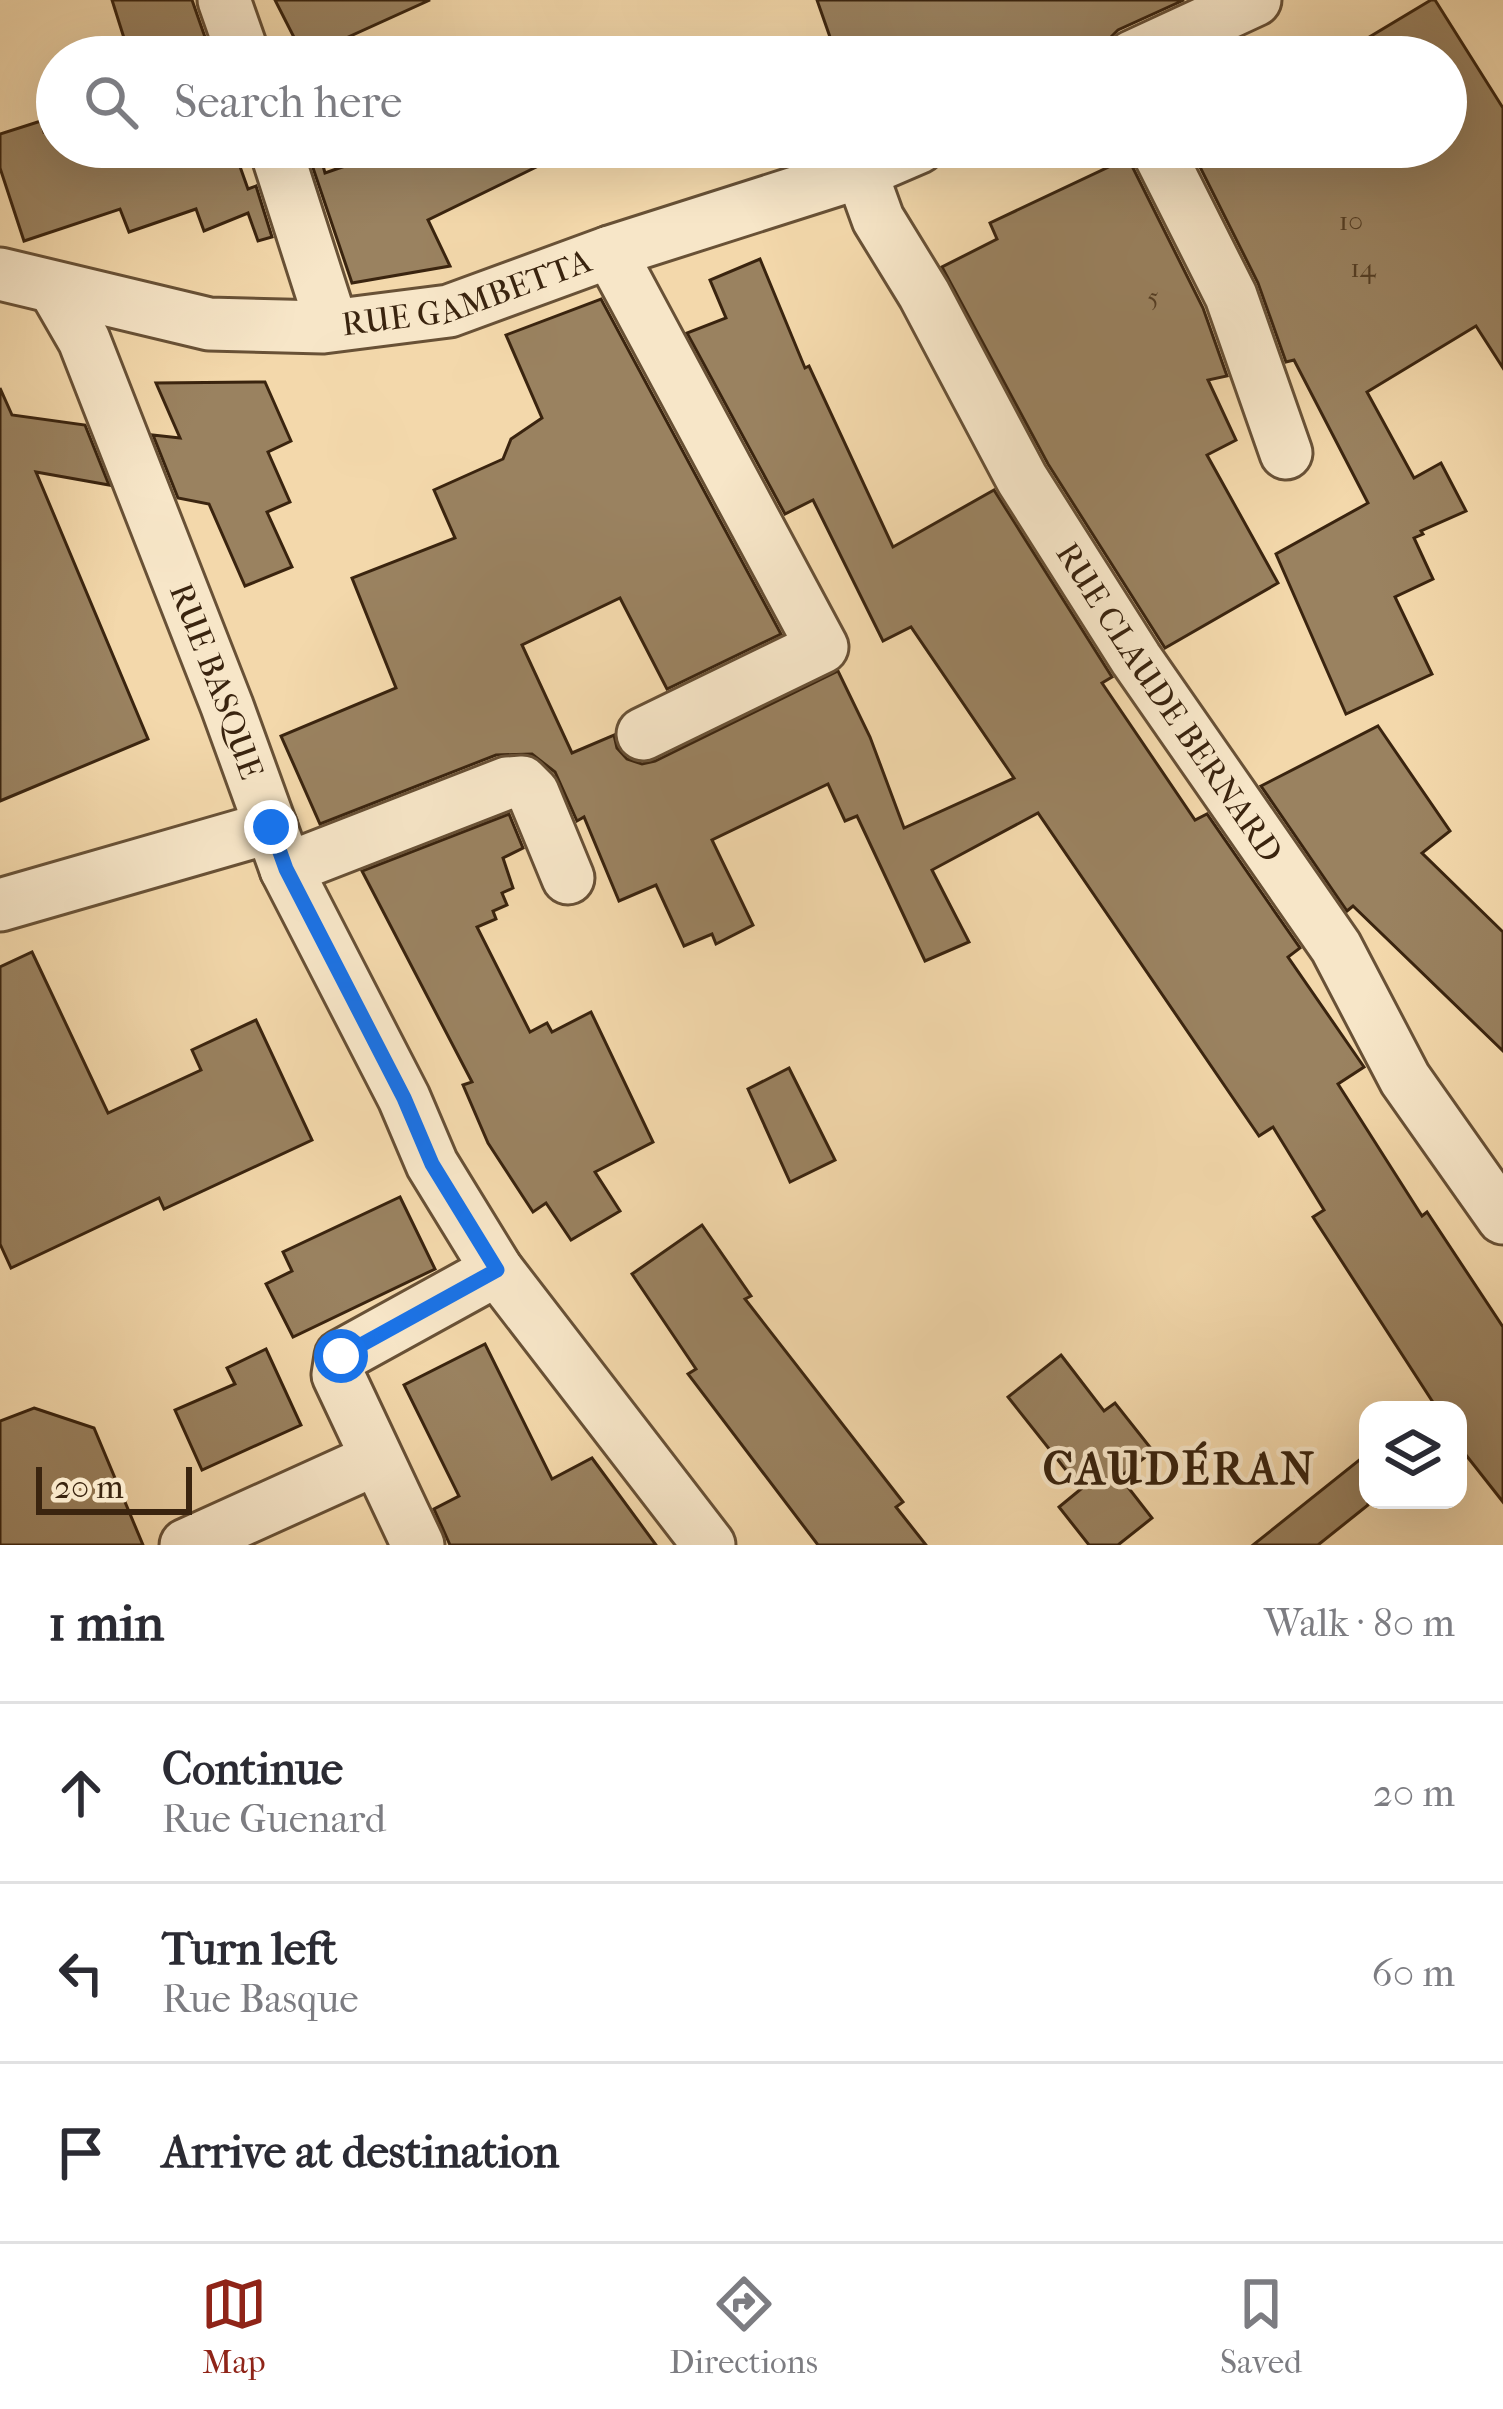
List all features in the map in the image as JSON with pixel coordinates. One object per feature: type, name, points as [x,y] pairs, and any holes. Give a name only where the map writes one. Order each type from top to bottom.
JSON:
[{"type":"street","points":[[224,0],[237,36]]},
{"type":"street","points":[[1177,36],[1255,0]]},
{"type":"street","points":[[282,168],[332,325]]},
{"type":"street","name":"RUE GAMBETTA","points":[[0,274],[209,324],[332,325],[448,310],[870,168]]},
{"type":"street","points":[[1167,168],[1232,296],[1286,453]]},
{"type":"street","name":"RUE CLAUDE BERNARD","points":[[861,172],[878,219],[924,294],[1022,479],[1136,658],[1336,947],[1405,1078],[1503,1218]]},
{"type":"street","points":[[610,252],[822,647],[643,734]]},
{"type":"street","name":"RUE BASQUE","points":[[54,288],[92,361],[278,848],[404,1098],[432,1164],[497,1270],[709,1545]]},
{"type":"street","points":[[0,905],[278,848],[522,782],[533,793],[568,878]]},
{"type":"street","points":[[418,1545],[338,1376],[341,1356],[497,1270]]},
{"type":"street","points":[[186,1545],[376,1459]]},
{"type":"building","points":[[112,0],[192,0],[205,36],[123,36]]},
{"type":"building","points":[[275,0],[430,0],[350,36],[293,36]]},
{"type":"building","points":[[817,0],[1184,0],[1112,36],[830,36]]},
{"type":"building","points":[[1435,0],[1458,36],[1371,36]]},
{"type":"building","points":[[1467,51],[1503,108],[1503,368],[1476,326],[1367,392],[1414,478],[1441,463],[1466,511],[1414,538],[1433,579],[1395,597],[1432,674],[1346,714],[1276,554],[1368,503],[1294,360],[1286,362],[1258,283],[1200,168],[1467,168]]},
{"type":"building","points":[[36,123],[36,168],[240,168],[248,189],[256,186],[272,237],[258,241],[248,213],[204,231],[196,209],[129,232],[120,209],[24,241],[0,168],[0,134]]},
{"type":"building","points":[[313,168],[324,168],[325,173],[339,168],[534,168],[428,220],[450,266],[352,283]]},
{"type":"building","points":[[1106,168],[1133,168],[1203,308],[1227,376],[1208,380],[1236,440],[1207,455],[1278,583],[1165,648],[1048,464],[942,267],[997,239],[990,223]]},
{"type":"building","points":[[760,259],[805,368],[809,366],[893,547],[994,490],[1112,677],[1102,683],[1195,820],[1207,814],[1300,948],[1288,957],[1364,1067],[1338,1084],[1422,1216],[1427,1212],[1503,1327],[1503,1502],[1467,1456],[1467,1401],[1432,1401],[1313,1217],[1324,1210],[1273,1127],[1259,1136],[1038,813],[932,870],[969,942],[925,961],[857,816],[845,821],[828,784],[712,840],[753,925],[716,944],[712,934],[684,946],[656,885],[619,901],[584,817],[577,821],[555,772],[532,754],[496,755],[320,824],[281,736],[396,688],[352,578],[455,538],[434,490],[503,459],[511,439],[542,418],[506,335],[601,299],[781,634],[667,689],[620,598],[522,645],[572,753],[614,735],[627,759],[642,764],[655,761],[838,671],[870,737],[904,828],[1014,778],[911,627],[883,641],[813,500],[785,514],[687,333],[726,318],[710,280]]},
{"type":"building","points":[[265,382],[291,441],[268,452],[290,502],[267,512],[292,567],[245,586],[209,504],[178,498],[153,435],[180,438],[156,383]]},
{"type":"building","points":[[0,388],[12,415],[85,425],[109,485],[36,472],[148,739],[0,801]]},
{"type":"building","points":[[1378,726],[1450,831],[1422,853],[1503,932],[1503,1051],[1353,906],[1347,911],[1261,786]]},
{"type":"building","points":[[509,814],[523,848],[503,858],[513,888],[502,893],[507,905],[493,911],[496,919],[477,927],[530,1032],[547,1023],[552,1032],[591,1012],[653,1142],[595,1172],[620,1211],[571,1240],[546,1203],[533,1212],[488,1143],[463,1085],[472,1082],[362,871]]},
{"type":"building","points":[[32,952],[108,1113],[201,1070],[192,1050],[256,1020],[312,1140],[164,1209],[159,1198],[11,1268],[0,1244],[0,967]]},
{"type":"building","points":[[789,1068],[835,1160],[790,1182],[748,1089]]},
{"type":"building","points":[[400,1197],[435,1269],[293,1337],[266,1284],[292,1271],[283,1252]]},
{"type":"building","points":[[702,1225],[751,1296],[745,1299],[903,1502],[896,1507],[926,1545],[818,1545],[688,1374],[696,1369],[632,1274]]},
{"type":"building","points":[[485,1344],[552,1479],[592,1458],[656,1545],[450,1545],[434,1509],[459,1496],[404,1385]]},
{"type":"building","points":[[266,1349],[301,1425],[202,1470],[175,1410],[235,1384],[227,1368]]},
{"type":"building","points":[[1061,1355],[1104,1411],[1115,1403],[1153,1451],[1120,1477],[1152,1518],[1118,1545],[1089,1545],[1059,1507],[1081,1489],[1008,1397]]},
{"type":"building","points":[[34,1408],[94,1428],[143,1545],[0,1545],[0,1421]]},
{"type":"building","points":[[1359,1460],[1359,1509],[1363,1509],[1318,1545],[1253,1545]]},
{"type":"district","name":"CAUDÉRAN","points":[[1180,1469]]},
{"type":"route","points":[[271,827],[286,869],[404,1098],[432,1164],[497,1270],[341,1356]]}]
